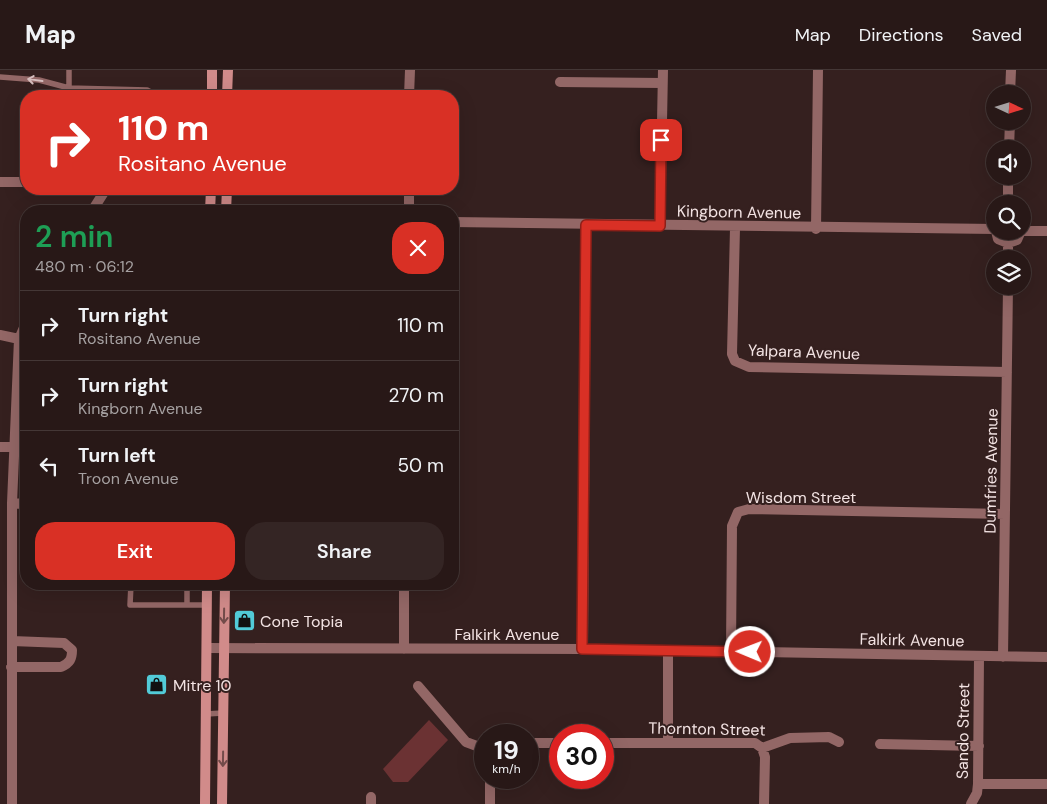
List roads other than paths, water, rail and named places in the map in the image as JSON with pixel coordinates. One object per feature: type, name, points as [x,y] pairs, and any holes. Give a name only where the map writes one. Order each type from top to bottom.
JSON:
[{"type":"main road","points":[[212,70],[212,90]]},
{"type":"main road","points":[[227,90],[228,70]]},
{"type":"main road","points":[[205,804],[207,590]]},
{"type":"main road","points":[[222,804],[225,590]]},
{"type":"street","points":[[410,70],[410,90]]},
{"type":"street","points":[[660,226],[662,83],[664,70]]},
{"type":"street","points":[[816,229],[818,70]]},
{"type":"street","points":[[1010,85],[1011,70]]},
{"type":"street","points":[[560,82],[662,83]]},
{"type":"street","points":[[0,182],[20,182]]},
{"type":"street","name":"Kingborn Avenue","points":[[459,222],[735,228],[986,230]]},
{"type":"street","points":[[582,649],[586,225]]},
{"type":"street","name":"Yalpara Avenue","points":[[735,228],[732,354],[735,361],[740,365],[749,367],[1007,372]]},
{"type":"street","points":[[1031,231],[1047,231]]},
{"type":"street","points":[[1002,240],[1008,243],[1017,240]]},
{"type":"street","points":[[1008,243],[1008,250]]},
{"type":"street","name":"Dumfries Avenue","points":[[1003,657],[1008,295]]},
{"type":"street","points":[[0,335],[19,339],[13,446],[12,641],[6,731],[12,804]]},
{"type":"street","points":[[0,446],[13,446]]},
{"type":"street","points":[[12,503],[20,504]]},
{"type":"street","name":"Wisdom Street","points":[[731,651],[732,526],[738,512],[749,509],[1005,514]]},
{"type":"street","points":[[404,590],[404,649]]},
{"type":"street","points":[[11,667],[61,667],[68,664],[72,657],[72,650],[64,643],[12,641]]},
{"type":"street","name":"Falkirk Avenue","points":[[206,648],[582,649],[1047,657]]},
{"type":"street","points":[[668,650],[668,742]]},
{"type":"street","name":"Sando Street","points":[[970,804],[977,793],[978,784],[979,656]]},
{"type":"street","points":[[418,686],[466,742],[474,745]]},
{"type":"street","name":"Thornton Street","points":[[614,743],[754,743],[762,748],[790,738],[829,737],[839,742]]},
{"type":"street","points":[[880,744],[979,746]]},
{"type":"street","points":[[762,748],[765,757],[764,804]]},
{"type":"street","points":[[978,784],[1047,784]]},
{"type":"street","points":[[490,789],[490,804]]},
{"type":"lane","points":[[69,70],[69,88]]},
{"type":"lane","points":[[0,77],[39,80],[69,88],[147,90]]},
{"type":"lane","points":[[131,590],[130,605],[207,605]]},
{"type":"lane","points":[[187,590],[187,605]]},
{"type":"lane","points":[[206,714],[223,714]]},
{"type":"place","name":"Cone Topia","points":[[244,621]]},
{"type":"place","name":"Mitre 10","points":[[157,685]]}]
